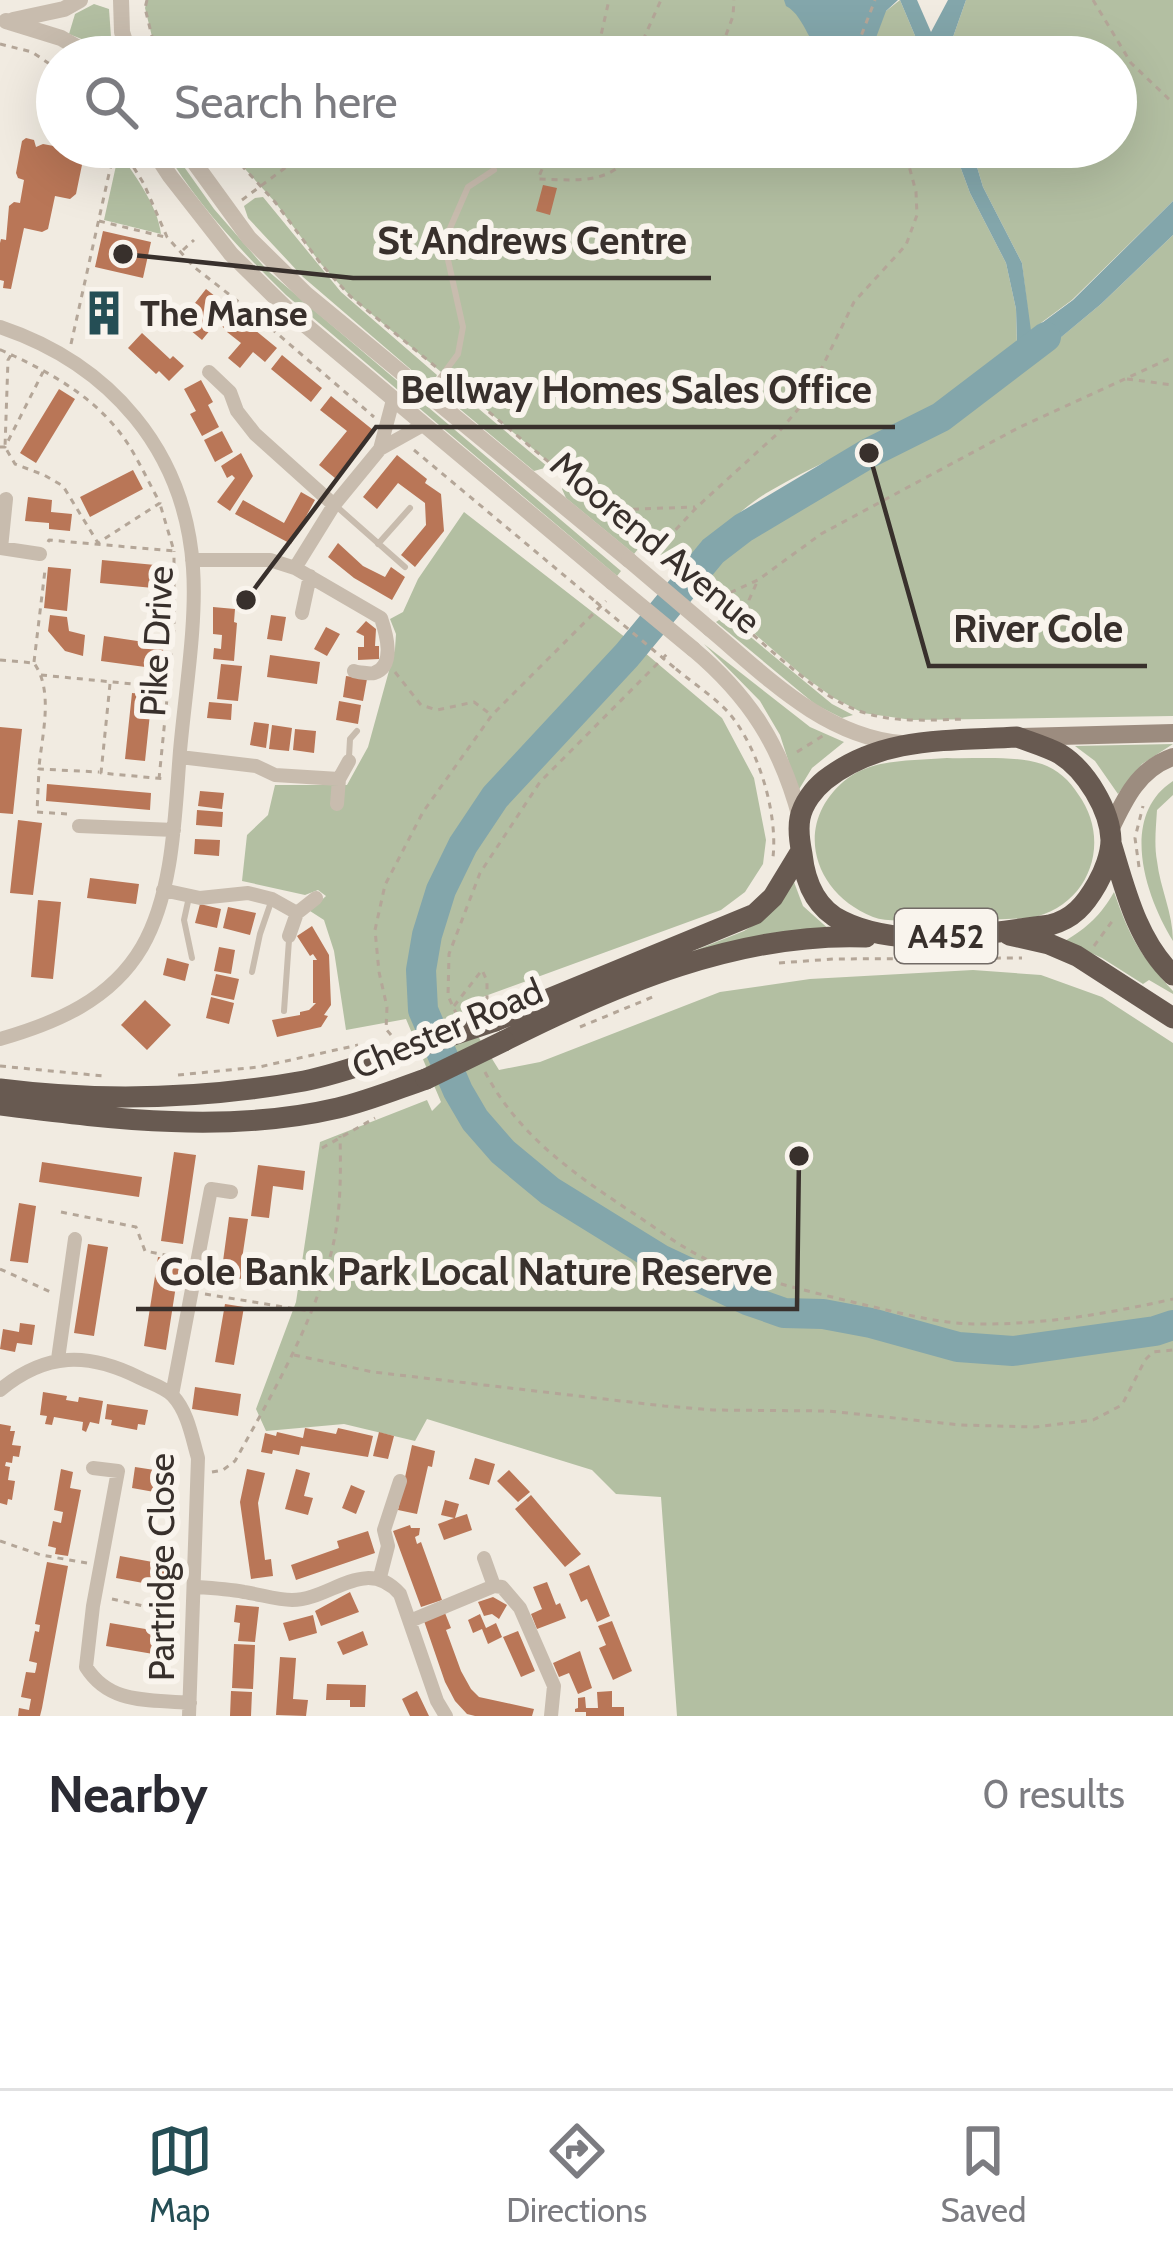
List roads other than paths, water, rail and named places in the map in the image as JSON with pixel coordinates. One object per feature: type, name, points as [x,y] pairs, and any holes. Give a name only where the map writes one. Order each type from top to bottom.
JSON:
[{"type":"highway","points":[[800,818],[813,789],[835,772],[855,759],[908,744],[1017,737],[1062,755],[1099,799],[1142,934],[1173,975]]},
{"type":"highway","name":"A452","points":[[800,818],[806,876],[825,909],[857,927],[909,938],[1067,921],[1094,890],[1110,837]]},
{"type":"highway","name":"Chester Road","points":[[0,1106],[152,1120],[254,1121],[362,1102],[426,1079],[495,1022],[755,914],[772,897],[801,850]]},
{"type":"highway","name":"A452","points":[[997,932],[1048,944],[1083,960],[1173,1018]]},
{"type":"highway","name":"Chester Road","points":[[0,1089],[130,1099],[215,1094],[308,1080],[408,1041],[495,1022],[705,957],[803,938],[909,938]]},
{"type":"main road","points":[[1017,737],[1173,733]]},
{"type":"main road","points":[[1110,837],[1126,797],[1142,776],[1173,757]]},
{"type":"street","points":[[3,20],[64,10],[80,0]]},
{"type":"street","points":[[121,0],[123,36]]},
{"type":"street","points":[[3,20],[55,36]]},
{"type":"street","name":"Moorend Avenue","points":[[165,168],[231,254],[291,314],[739,692],[781,762],[800,818]]},
{"type":"street","name":"Moorend Avenue","points":[[198,168],[249,238],[306,294],[788,695],[875,741],[908,744]]},
{"type":"street","name":"Pike Drive","points":[[0,327],[68,358],[124,403],[151,436],[169,473],[187,521],[192,560],[192,618],[174,830],[152,926],[141,949],[86,1006],[45,1026],[0,1039]]},
{"type":"street","points":[[209,372],[230,392],[237,411],[255,434],[334,505]]},
{"type":"street","points":[[393,400],[393,433]]},
{"type":"street","points":[[296,568],[334,505],[393,433],[423,425]]},
{"type":"street","points":[[6,500],[1,548],[40,554]]},
{"type":"street","points":[[192,560],[270,560],[296,568],[381,618],[388,638],[383,665],[372,674],[354,671]]},
{"type":"street","points":[[302,613],[310,576]]},
{"type":"street","points":[[180,757],[256,766],[274,775],[339,778]]},
{"type":"street","points":[[337,803],[339,778],[349,760]]},
{"type":"street","points":[[79,826],[174,830]]},
{"type":"street","points":[[163,890],[189,897],[248,893],[272,898],[297,913]]},
{"type":"street","points":[[289,936],[297,913],[316,898]]},
{"type":"street","points":[[0,1390],[58,1359],[96,1360],[172,1395],[211,1189],[231,1192]]},
{"type":"street","points":[[58,1359],[75,1239]]},
{"type":"street","name":"Partridge Close","points":[[172,1395],[199,1458],[189,1710]]},
{"type":"street","points":[[93,1468],[118,1472],[86,1667],[114,1695],[189,1710]]},
{"type":"street","points":[[380,1577],[388,1546],[384,1530],[400,1480]]},
{"type":"street","points":[[484,1558],[494,1586]]},
{"type":"street","points":[[195,1587],[295,1601],[362,1578],[380,1577],[400,1594],[446,1716]]},
{"type":"street","points":[[410,1622],[494,1586],[502,1587],[520,1608],[554,1686],[551,1716]]},
{"type":"lane","points":[[427,395],[458,354],[463,327],[444,242],[468,188],[494,170]]},
{"type":"lane","points":[[334,505],[405,567]]},
{"type":"lane","points":[[378,544],[410,508]]},
{"type":"lane","points":[[349,760],[350,739],[357,730]]},
{"type":"lane","points":[[189,897],[184,920],[192,958]]},
{"type":"lane","points":[[252,971],[272,898]]},
{"type":"lane","points":[[284,1011],[289,936]]},
{"type":"water","points":[[784,0],[898,0],[886,11],[877,36],[810,36]]},
{"type":"water","points":[[900,0],[917,0],[931,32],[948,0],[966,0],[953,36],[915,36]]},
{"type":"water","points":[[961,168],[977,168],[1022,263],[1031,331],[1073,300],[1173,201],[1173,235],[1101,304],[1018,373],[1016,309],[1006,263]]},
{"type":"waterway","points":[[1046,337],[941,417],[869,453],[713,551],[627,655],[495,797],[463,845],[441,890],[427,935],[421,970],[423,1010],[458,1091],[503,1152],[550,1191],[660,1259],[747,1300],[784,1313],[871,1323],[958,1347],[1013,1351],[1173,1325]]},
{"type":"place","name":"St Andrews Centre","points":[[123,254]]},
{"type":"place","name":"The Manse","points":[[104,313]]},
{"type":"place","name":"River Cole","points":[[869,453]]},
{"type":"place","name":"Bellway Homes Sales Office","points":[[246,600]]},
{"type":"place","name":"Cole Bank Park Local Nature Reserve","points":[[799,1156]]}]
